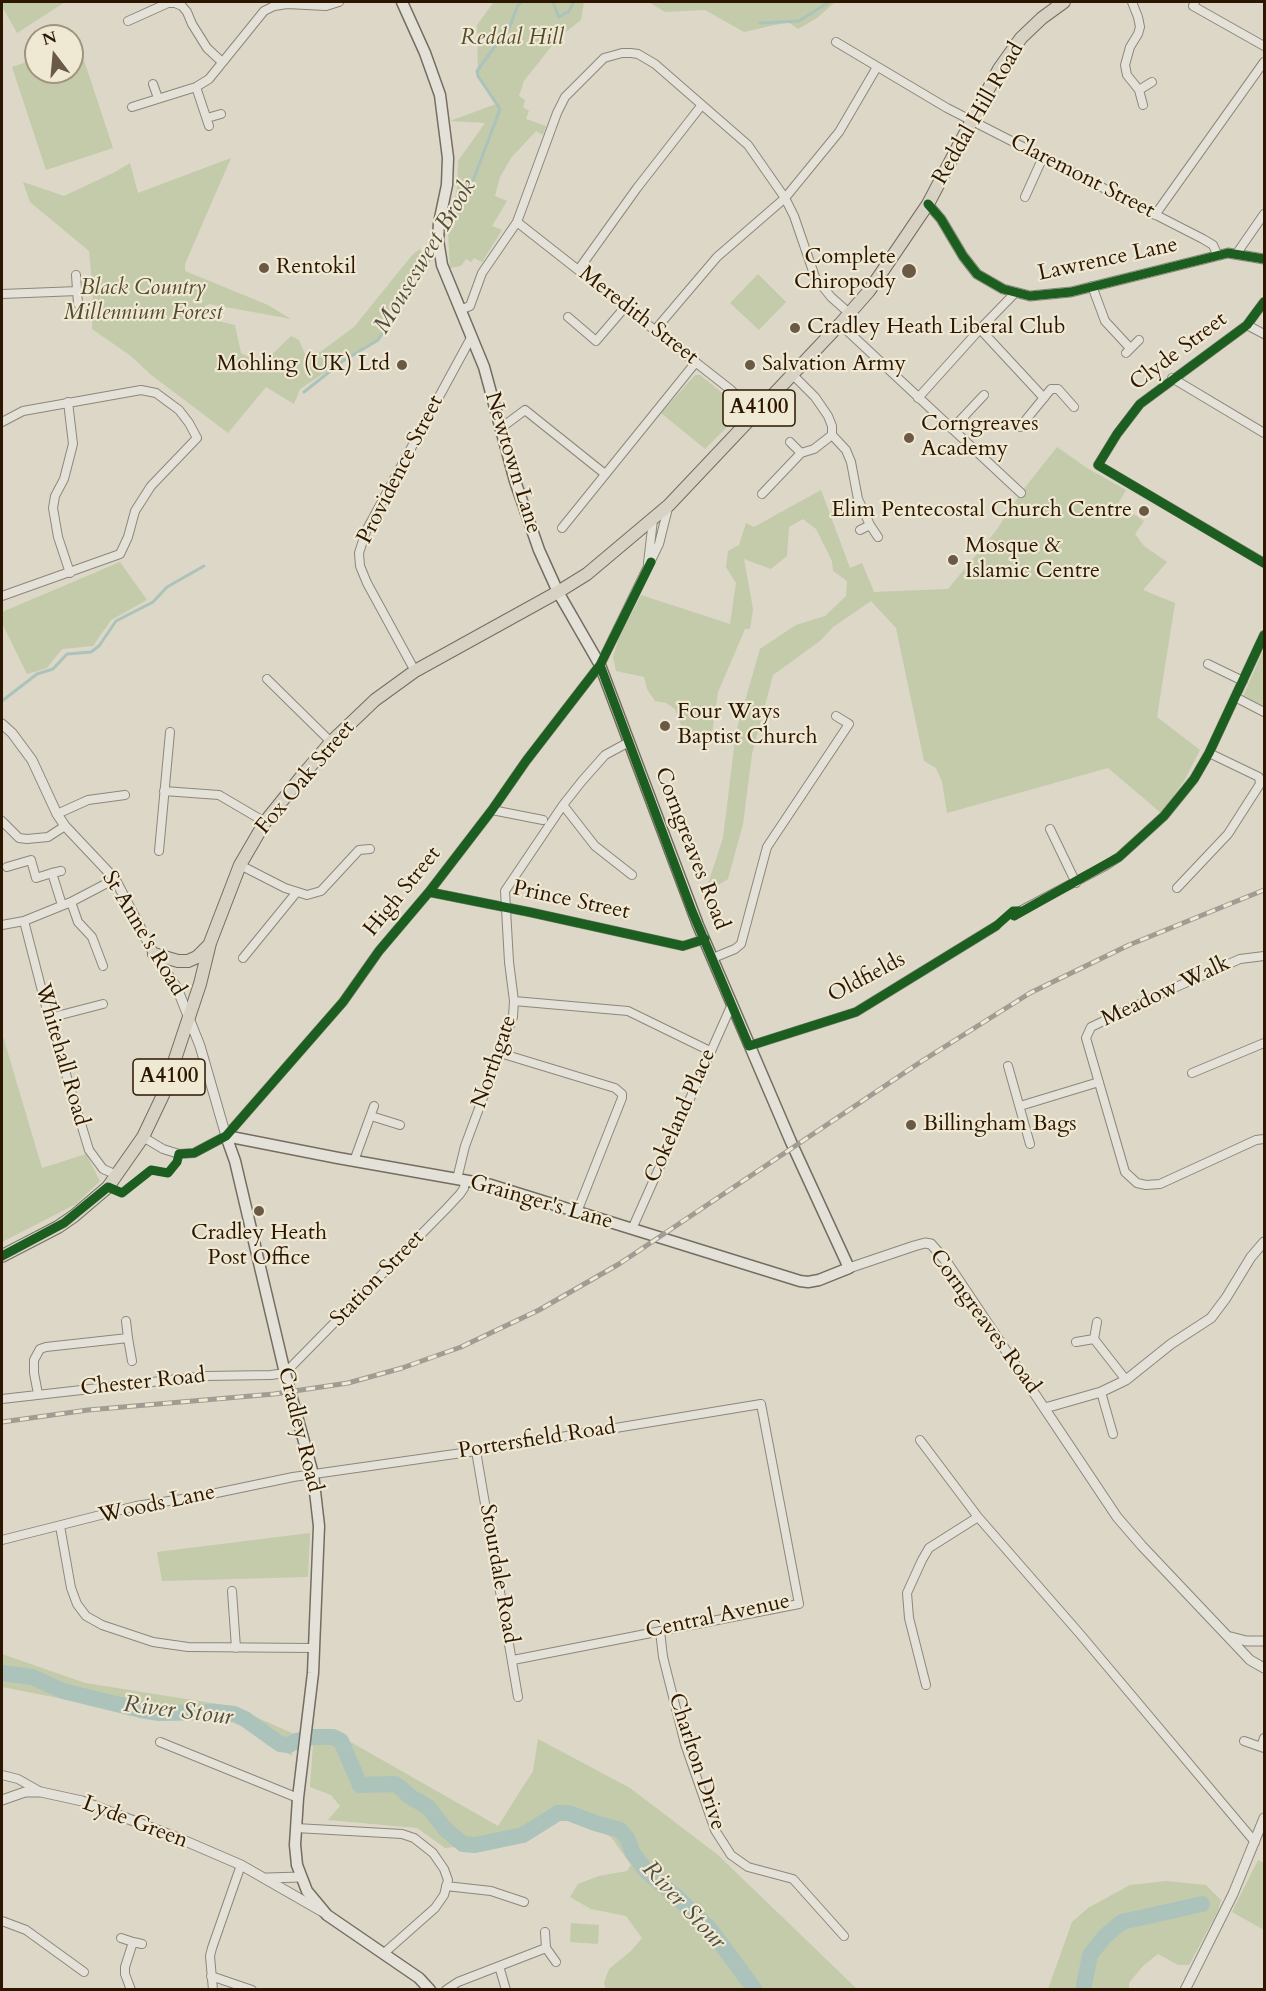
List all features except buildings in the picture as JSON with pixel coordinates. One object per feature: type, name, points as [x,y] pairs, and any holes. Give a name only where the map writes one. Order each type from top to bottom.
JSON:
[{"type":"main road","name":"Newtown Lane","points":[[402,2],[433,71],[440,95],[448,158],[448,177],[439,223],[440,254],[446,278],[484,367],[514,481],[539,550],[558,592],[600,665]]},
{"type":"main road","name":"Reddal Hill Road","points":[[849,313],[906,239],[928,204],[999,69],[1021,38],[1042,18],[1064,2]]},
{"type":"main road","name":"A4100","points":[[558,592],[610,556],[669,504],[849,313]]},
{"type":"main road","name":"Fox Oak Street","points":[[2,1256],[58,1227],[108,1187],[143,1137],[163,1095],[190,1016],[210,943],[240,865],[266,822],[330,742],[375,700],[415,670],[558,592]]},
{"type":"main road","name":"Corngreaves Road","points":[[600,665],[692,910],[749,1046],[849,1268]]},
{"type":"main road","points":[[154,954],[178,961],[188,961],[197,957],[210,943]]},
{"type":"main road","name":"Grainger's Lane","points":[[226,1136],[491,1185],[800,1281],[819,1280],[849,1268]]},
{"type":"main road","name":"Cradley Road","points":[[226,1136],[235,1161],[285,1373],[313,1474],[319,1526],[313,1673],[301,1759],[295,1845],[301,1877]]},
{"type":"main road","points":[[301,1877],[310,1896],[327,1914],[419,1978],[430,1989]]},
{"type":"street","points":[[132,107],[196,87],[209,79],[264,11],[273,4],[326,6],[339,2]]},
{"type":"street","points":[[1132,2],[1140,27],[1130,46],[1125,65],[1127,75],[1138,90],[1143,105]]},
{"type":"street","points":[[1196,2],[1193,6],[1264,46]]},
{"type":"street","points":[[128,21],[168,3],[182,6],[207,48],[222,63]]},
{"type":"street","name":"Claremont Street","points":[[836,42],[947,108],[1213,244],[1218,256]]},
{"type":"street","points":[[460,310],[470,306],[482,273],[517,222],[560,105],[604,58],[622,53],[638,54],[646,58],[748,145],[785,198],[794,216],[815,277],[831,297],[849,313]]},
{"type":"street","points":[[1155,215],[1264,63]]},
{"type":"street","points":[[655,330],[717,257],[785,198],[838,132],[877,67]]},
{"type":"street","points":[[1138,90],[1152,82]]},
{"type":"street","points":[[153,84],[158,98]]},
{"type":"street","points":[[196,87],[208,122],[221,114]]},
{"type":"street","points":[[579,269],[637,188],[702,105]]},
{"type":"street","points":[[1025,197],[1043,157]]},
{"type":"street","name":"Lawrence Lane","points":[[928,204],[941,219],[963,256],[977,274],[995,285],[1030,296],[1059,294],[1218,256],[1237,253],[1264,259]]},
{"type":"street","points":[[1237,253],[1264,214]]},
{"type":"street","name":"Meredith Street","points":[[517,222],[731,390],[754,413]]},
{"type":"street","points":[[76,275],[78,304]]},
{"type":"street","points":[[1092,286],[1105,321],[1128,350],[1139,339]]},
{"type":"street","points":[[2,294],[78,291]]},
{"type":"street","points":[[918,399],[1015,293]]},
{"type":"street","name":"Clyde Street","points":[[1264,302],[1247,325],[1172,378],[1140,404],[1117,434],[1098,465],[1264,563]]},
{"type":"street","points":[[568,317],[596,341],[626,306]]},
{"type":"street","points":[[840,324],[1021,493]]},
{"type":"street","points":[[1247,325],[1264,334]]},
{"type":"street","points":[[980,329],[1044,398]]},
{"type":"street","name":"Providence Street","points":[[415,670],[367,583],[360,566],[359,553],[366,531],[472,335]]},
{"type":"street","points":[[562,528],[696,362]]},
{"type":"street","points":[[792,374],[815,397],[828,417],[832,426],[832,435],[846,450],[851,462],[858,499],[878,537]]},
{"type":"street","points":[[1172,378],[1264,433]]},
{"type":"street","points":[[1020,427],[1051,389],[1058,389],[1074,407]]},
{"type":"street","points":[[2,422],[23,411],[130,390],[141,390],[156,393],[179,410],[197,438],[151,486],[135,511],[128,537],[120,554],[2,597]]},
{"type":"street","points":[[951,429],[984,395]]},
{"type":"street","points":[[68,402],[73,444],[64,479],[55,496],[53,508],[58,537],[70,573]]},
{"type":"street","points":[[501,428],[525,410],[604,474]]},
{"type":"street","points":[[762,494],[801,453],[814,449],[832,435]]},
{"type":"street","points":[[790,442],[801,453]]},
{"type":"street","points":[[600,665],[659,544],[669,504]]},
{"type":"street","points":[[600,665],[601,654],[649,561],[652,520]]},
{"type":"street","points":[[860,530],[870,525]]},
{"type":"street","points":[[1020,911],[1076,883],[1119,857],[1164,816],[1194,779],[1209,753],[1264,635]]},
{"type":"street","points":[[1208,664],[1243,681]]},
{"type":"street","name":"High Street","points":[[226,1136],[343,1002],[379,951],[429,892],[600,665]]},
{"type":"street","points":[[267,679],[330,742]]},
{"type":"street","points":[[1235,697],[1264,712]]},
{"type":"street","points":[[713,958],[741,944],[766,847],[849,724],[836,716]]},
{"type":"street","name":"St Anne's Road","points":[[2,724],[12,733],[32,760],[65,826],[115,879],[154,954],[177,987],[190,1016],[226,1136]]},
{"type":"street","points":[[159,851],[170,732]]},
{"type":"street","name":"Northgate","points":[[461,1180],[465,1146],[513,1017],[514,1001],[509,962],[505,891],[563,805],[605,755],[629,742]]},
{"type":"street","points":[[1177,888],[1228,834],[1260,784],[1259,777],[1209,753]]},
{"type":"street","points":[[164,791],[219,795],[266,822]]},
{"type":"street","points":[[57,814],[88,800],[125,795]]},
{"type":"street","points":[[563,805],[596,846],[632,875]]},
{"type":"street","points":[[492,810],[543,820]]},
{"type":"street","points":[[2,821],[19,837],[27,839],[48,837],[65,826]]},
{"type":"street","points":[[1050,829],[1076,883]]},
{"type":"street","points":[[240,865],[296,893],[307,895],[321,891],[358,850],[370,849]]},
{"type":"street","points":[[8,867],[31,860],[36,878],[61,871]]},
{"type":"street","points":[[52,873],[66,904],[92,937],[103,966]]},
{"type":"street","points":[[2,925],[24,921],[66,904],[115,879]]},
{"type":"street","name":"Prince Street","points":[[429,892],[683,946],[705,939]]},
{"type":"street","points":[[243,958],[296,893]]},
{"type":"street","name":"Whitehall Road","points":[[24,921],[49,1017],[89,1150],[103,1169],[117,1175]]},
{"type":"street","name":"Oldfields","points":[[749,1046],[856,1012],[996,926]]},
{"type":"street","name":"Meadow Walk","points":[[1264,956],[1240,959],[1091,1027],[1086,1038],[1125,1172],[1137,1183],[1160,1184],[1256,1140],[1264,1139]]},
{"type":"street","points":[[514,1001],[628,1011],[710,1051]]},
{"type":"street","name":"Cokeland Place","points":[[632,1229],[732,1004]]},
{"type":"street","points":[[49,1017],[103,1005]]},
{"type":"street","points":[[1192,1073],[1264,1043]]},
{"type":"street","points":[[500,1053],[615,1088],[621,1094],[622,1098],[577,1212]]},
{"type":"street","points":[[1008,1066],[1030,1144]]},
{"type":"street","points":[[1020,1106],[1099,1082]]},
{"type":"street","points":[[354,1161],[374,1106]]},
{"type":"street","points":[[371,1116],[400,1125]]},
{"type":"street","points":[[143,1137],[163,1149],[179,1154],[194,1153],[226,1136]]},
{"type":"street","name":"Station Street","points":[[285,1373],[447,1209],[464,1188],[461,1180]]},
{"type":"street","points":[[1045,1408],[1101,1392],[1126,1380],[1171,1344],[1211,1318],[1226,1299],[1251,1257],[1264,1242]]},
{"type":"street","name":"Corngreaves Road","points":[[849,1268],[914,1246],[931,1244],[946,1261],[1118,1517],[1142,1546],[1248,1657],[1262,1665]]},
{"type":"street","points":[[126,1321],[132,1361]]},
{"type":"street","points":[[1097,1322],[1094,1339],[1126,1380]]},
{"type":"street","points":[[38,1394],[33,1366],[40,1349],[128,1338]]},
{"type":"street","points":[[1076,1342],[1094,1339]]},
{"type":"street","name":"Chester Road","points":[[2,1399],[205,1376],[285,1373]]},
{"type":"street","points":[[1101,1392],[1113,1434]]},
{"type":"street","name":"Portersfield Road","points":[[313,1474],[476,1451],[760,1404]]},
{"type":"street","name":"Central Avenue","points":[[513,1660],[799,1604],[760,1404]]},
{"type":"street","points":[[920,1440],[978,1517],[1255,1842]]},
{"type":"street","name":"Stourdale Road","points":[[476,1451],[518,1697]]},
{"type":"street","name":"Woods Lane","points":[[2,1540],[136,1506],[202,1496],[313,1474]]},
{"type":"street","points":[[926,1686],[909,1618],[907,1593],[929,1548],[978,1517]]},
{"type":"street","points":[[60,1526],[71,1588],[77,1604],[86,1616],[102,1625],[153,1642],[188,1647],[313,1648]]},
{"type":"street","points":[[232,1591],[236,1648]]},
{"type":"street","name":"Charlton Drive","points":[[660,1631],[663,1657],[685,1744],[715,1830],[731,1855],[748,1867],[793,1879],[844,1936]]},
{"type":"street","points":[[1229,1636],[1246,1641],[1261,1639]]},
{"type":"street","points":[[1248,1657],[1249,1646],[1261,1639]]},
{"type":"street","points":[[1244,1741],[1263,1748],[1264,1738]]},
{"type":"street","points":[[160,1742],[298,1798]]},
{"type":"street","points":[[2,1775],[18,1779],[41,1792]]},
{"type":"street","name":"Lyde Green","points":[[2,1800],[25,1792],[41,1792],[82,1801],[241,1865],[327,1914]]},
{"type":"street","points":[[1185,1989],[1233,1894],[1264,1818]]},
{"type":"street","points":[[296,1828],[402,1834],[414,1838],[433,1853],[444,1869],[447,1880],[444,1895],[435,1908],[383,1954]]},
{"type":"street","points":[[211,1989],[212,1948],[241,1865]]},
{"type":"street","points":[[264,1878],[301,1877]]},
{"type":"street","points":[[446,1886],[491,1891],[524,1902]]},
{"type":"street","points":[[2,1921],[27,1930],[84,1972]]},
{"type":"street","points":[[545,1932],[546,1948],[556,1962]]},
{"type":"street","points":[[121,1938],[142,1944]]},
{"type":"street","points":[[131,1989],[125,1974],[125,1966],[132,1942]]},
{"type":"street","points":[[446,1989],[458,1982],[546,1948]]},
{"type":"street","points":[[499,1966],[506,1989]]},
{"type":"street","points":[[211,1976],[252,1989]]},
{"type":"green space","points":[[2,2],[65,2],[31,24],[24,24],[24,28],[17,33]]},
{"type":"green space","name":"Reddal Hill","points":[[584,2],[581,20],[558,38],[524,81],[519,96],[525,100],[523,107],[529,111],[526,119],[546,126],[543,135],[536,131],[511,158],[500,177],[495,196],[507,201],[492,226],[502,230],[482,262],[474,258],[471,262],[466,259],[461,266],[450,268],[448,232],[457,188],[458,161],[485,123],[450,121],[496,104],[478,76],[477,25],[493,3]]},
{"type":"green space","points":[[649,2],[835,2],[817,18],[798,29],[788,22],[744,32],[705,10],[665,12]]},
{"type":"green space","points":[[84,60],[113,148],[46,170],[12,67],[24,63],[24,84],[84,84]]},
{"type":"green space","name":"Black Country Millennium Forest","points":[[231,158],[185,264],[185,271],[268,305],[291,319],[209,304],[192,315],[235,325],[241,353],[262,364],[291,336],[299,340],[305,354],[312,358],[354,327],[413,254],[420,249],[426,264],[378,340],[300,389],[294,404],[266,387],[228,433],[150,374],[131,356],[92,329],[93,293],[89,251],[30,202],[23,182],[64,196],[130,163],[138,193]]},
{"type":"green space","points":[[758,274],[786,302],[759,330],[730,303]]},
{"type":"green space","points":[[695,375],[700,375],[741,408],[741,413],[705,449],[661,413]]},
{"type":"green space","points":[[1057,447],[1087,468],[1126,490],[1118,504],[1144,521],[1135,534],[1144,546],[1167,562],[1143,590],[1175,603],[1157,717],[1200,750],[1184,781],[1161,813],[1108,768],[947,813],[942,782],[936,768],[924,761],[896,628],[871,601],[833,627],[820,641],[773,675],[752,754],[743,824],[728,879],[705,893],[723,838],[736,732],[760,649],[796,625],[825,616],[846,596],[847,581],[833,571],[832,561],[816,529],[803,519],[789,527],[787,556],[771,569],[744,559],[753,609],[750,629],[745,629],[718,692],[712,733],[682,728],[675,709],[666,703],[655,701],[647,689],[644,677],[616,671],[613,657],[619,637],[641,595],[730,624],[736,583],[726,567],[728,551],[739,545],[746,523],[754,527],[821,490],[850,568],[862,563],[874,592],[948,589],[995,532],[1023,490]]},
{"type":"green space","points":[[120,562],[147,600],[111,620],[93,646],[62,649],[47,668],[27,674],[2,623],[2,612]]},
{"type":"green space","points":[[1264,649],[1264,709],[1245,701],[1243,696]]},
{"type":"green space","points":[[2,1033],[42,1168],[86,1154],[100,1181],[76,1204],[2,1242]]},
{"type":"green space","points":[[310,1533],[308,1577],[162,1581],[157,1552]]},
{"type":"green space","points":[[2,1654],[85,1683],[231,1706],[292,1733],[292,1756],[230,1718],[173,1718],[140,1714],[2,1687]]},
{"type":"green space","points":[[314,1730],[333,1732],[498,1826],[533,1771],[538,1739],[630,1788],[718,1855],[857,1989],[606,1989],[604,1983],[609,1969],[631,1951],[642,1938],[626,1916],[591,1909],[570,1897],[578,1884],[599,1876],[627,1871],[631,1865],[611,1837],[568,1813],[558,1813],[523,1835],[475,1845],[445,1848],[417,1828],[328,1820],[340,1806],[331,1795],[310,1787]]},
{"type":"green space","points":[[1258,1860],[1264,1863],[1264,1930],[1232,1912]]},
{"type":"green space","points":[[1167,1881],[1206,1885],[1221,1900],[1218,1911],[1189,1965],[1178,1965],[1158,1954],[1143,1966],[1129,1983],[1129,1989],[1048,1989],[1072,1922],[1088,1908],[1130,1885]]},
{"type":"green space","points":[[571,1923],[599,1925],[598,1944],[570,1942]]},
{"type":"waterway","name":"Mousesweet Brook","points":[[442,238],[468,194],[500,109],[477,71],[510,26],[518,5],[522,2]]},
{"type":"waterway","name":"Mousesweet Brook","points":[[553,2],[559,17],[569,11],[574,2]]},
{"type":"waterway","name":"Mousesweet Brook","points":[[760,23],[799,21],[829,2]]},
{"type":"waterway","name":"Mousesweet Brook","points":[[304,392],[343,361],[378,340],[415,286],[435,249]]},
{"type":"waterway","name":"Mousesweet Brook","points":[[2,701],[37,674],[53,669],[67,654],[91,652],[99,646],[116,621],[153,602],[167,587],[204,566]]},
{"type":"waterway","name":"River Stour","points":[[2,1673],[32,1677],[63,1691],[141,1710],[159,1713],[234,1714],[245,1719],[280,1744],[289,1745],[313,1737],[333,1737],[341,1741],[360,1785],[395,1784],[409,1796],[428,1807],[446,1830],[463,1844],[475,1845],[523,1835],[558,1813],[569,1813],[620,1830],[646,1871],[710,1929],[755,1990]]},
{"type":"waterway","name":"River Stour","points":[[1083,1990],[1090,1955],[1105,1936],[1122,1922],[1202,1904]]},
{"type":"railway","points":[[2,1422],[88,1410],[274,1394],[348,1383],[402,1368],[461,1347],[539,1310],[619,1264],[922,1061],[1030,993],[1129,945],[1264,890]]},
{"type":"cycle path","points":[[928,204],[941,219],[963,256],[977,274],[1003,289],[1030,296],[1071,292],[1228,253],[1264,259]]},
{"type":"cycle path","points":[[1264,302],[1247,325],[1140,404],[1117,434],[1098,465],[1264,563]]},
{"type":"cycle path","points":[[2,1256],[64,1223],[108,1187],[122,1193],[151,1170],[168,1173],[177,1162],[179,1154],[194,1153],[226,1136],[343,1002],[379,951],[429,892],[600,665],[651,562]]},
{"type":"cycle path","points":[[1014,916],[1119,857],[1164,816],[1194,779],[1209,753],[1264,635]]},
{"type":"cycle path","points":[[600,665],[692,911],[749,1046],[856,1012],[996,926],[1013,911],[1020,911]]},
{"type":"cycle path","points":[[429,892],[683,946],[705,939]]},
{"type":"place","name":"Rentokil","points":[[264,268]]},
{"type":"place","name":"Complete Chiropody","points":[[909,271]]},
{"type":"place","name":"Cradley Heath Liberal Club","points":[[795,328]]},
{"type":"place","name":"Mohling (UK) Ltd","points":[[402,365]]},
{"type":"place","name":"Salvation Army","points":[[750,365]]},
{"type":"place","name":"Corngreaves Academy","points":[[909,438]]},
{"type":"place","name":"Elim Pentecostal Church Centre","points":[[1144,511]]},
{"type":"place","name":"Mosque & Islamic Centre","points":[[953,560]]},
{"type":"place","name":"Four Ways Baptist Church","points":[[665,726]]},
{"type":"place","name":"Billingham Bags","points":[[911,1125]]},
{"type":"place","name":"Cradley Heath Post Office","points":[[259,1211]]}]
